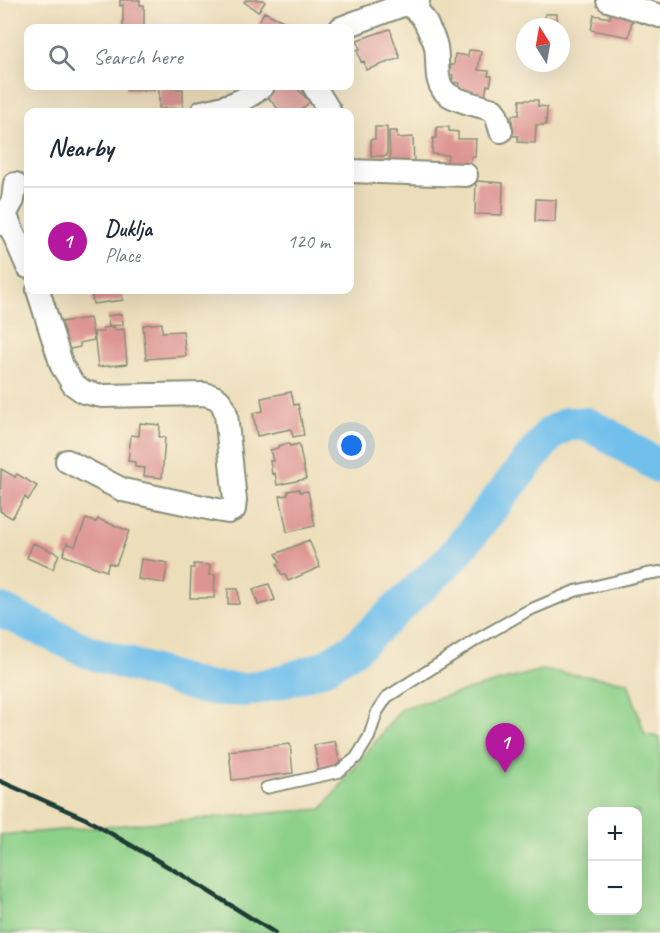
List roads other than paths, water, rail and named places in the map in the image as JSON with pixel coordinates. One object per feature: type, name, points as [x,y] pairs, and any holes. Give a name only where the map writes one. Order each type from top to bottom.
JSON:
[{"type":"street","points":[[608,0],[660,16]]},
{"type":"street","points":[[351,24],[411,1],[424,19],[436,47],[438,76],[443,89],[459,99],[493,110],[501,131]]},
{"type":"street","points":[[222,108],[242,101],[257,90]]},
{"type":"street","points":[[316,90],[328,108]]},
{"type":"street","points":[[354,171],[466,175]]},
{"type":"street","points":[[15,183],[13,200],[2,221],[8,221],[24,258]]},
{"type":"street","points":[[39,294],[62,366],[73,384],[84,392],[102,396],[204,394],[216,397],[224,405],[235,500],[234,509],[222,512],[123,490],[67,462]]},
{"type":"lane","points":[[266,788],[338,771],[356,758],[369,737],[377,712],[387,697],[526,611],[575,591],[660,572]]},
{"type":"waterway","points":[[0,610],[89,652],[205,688],[246,690],[321,669],[354,649],[451,559],[550,434],[567,424],[586,424],[660,467]]},
{"type":"railway","points":[[0,781],[86,819],[184,876],[275,933]]},
{"type":"place","name":"Duklja","points":[[505,773]]}]
